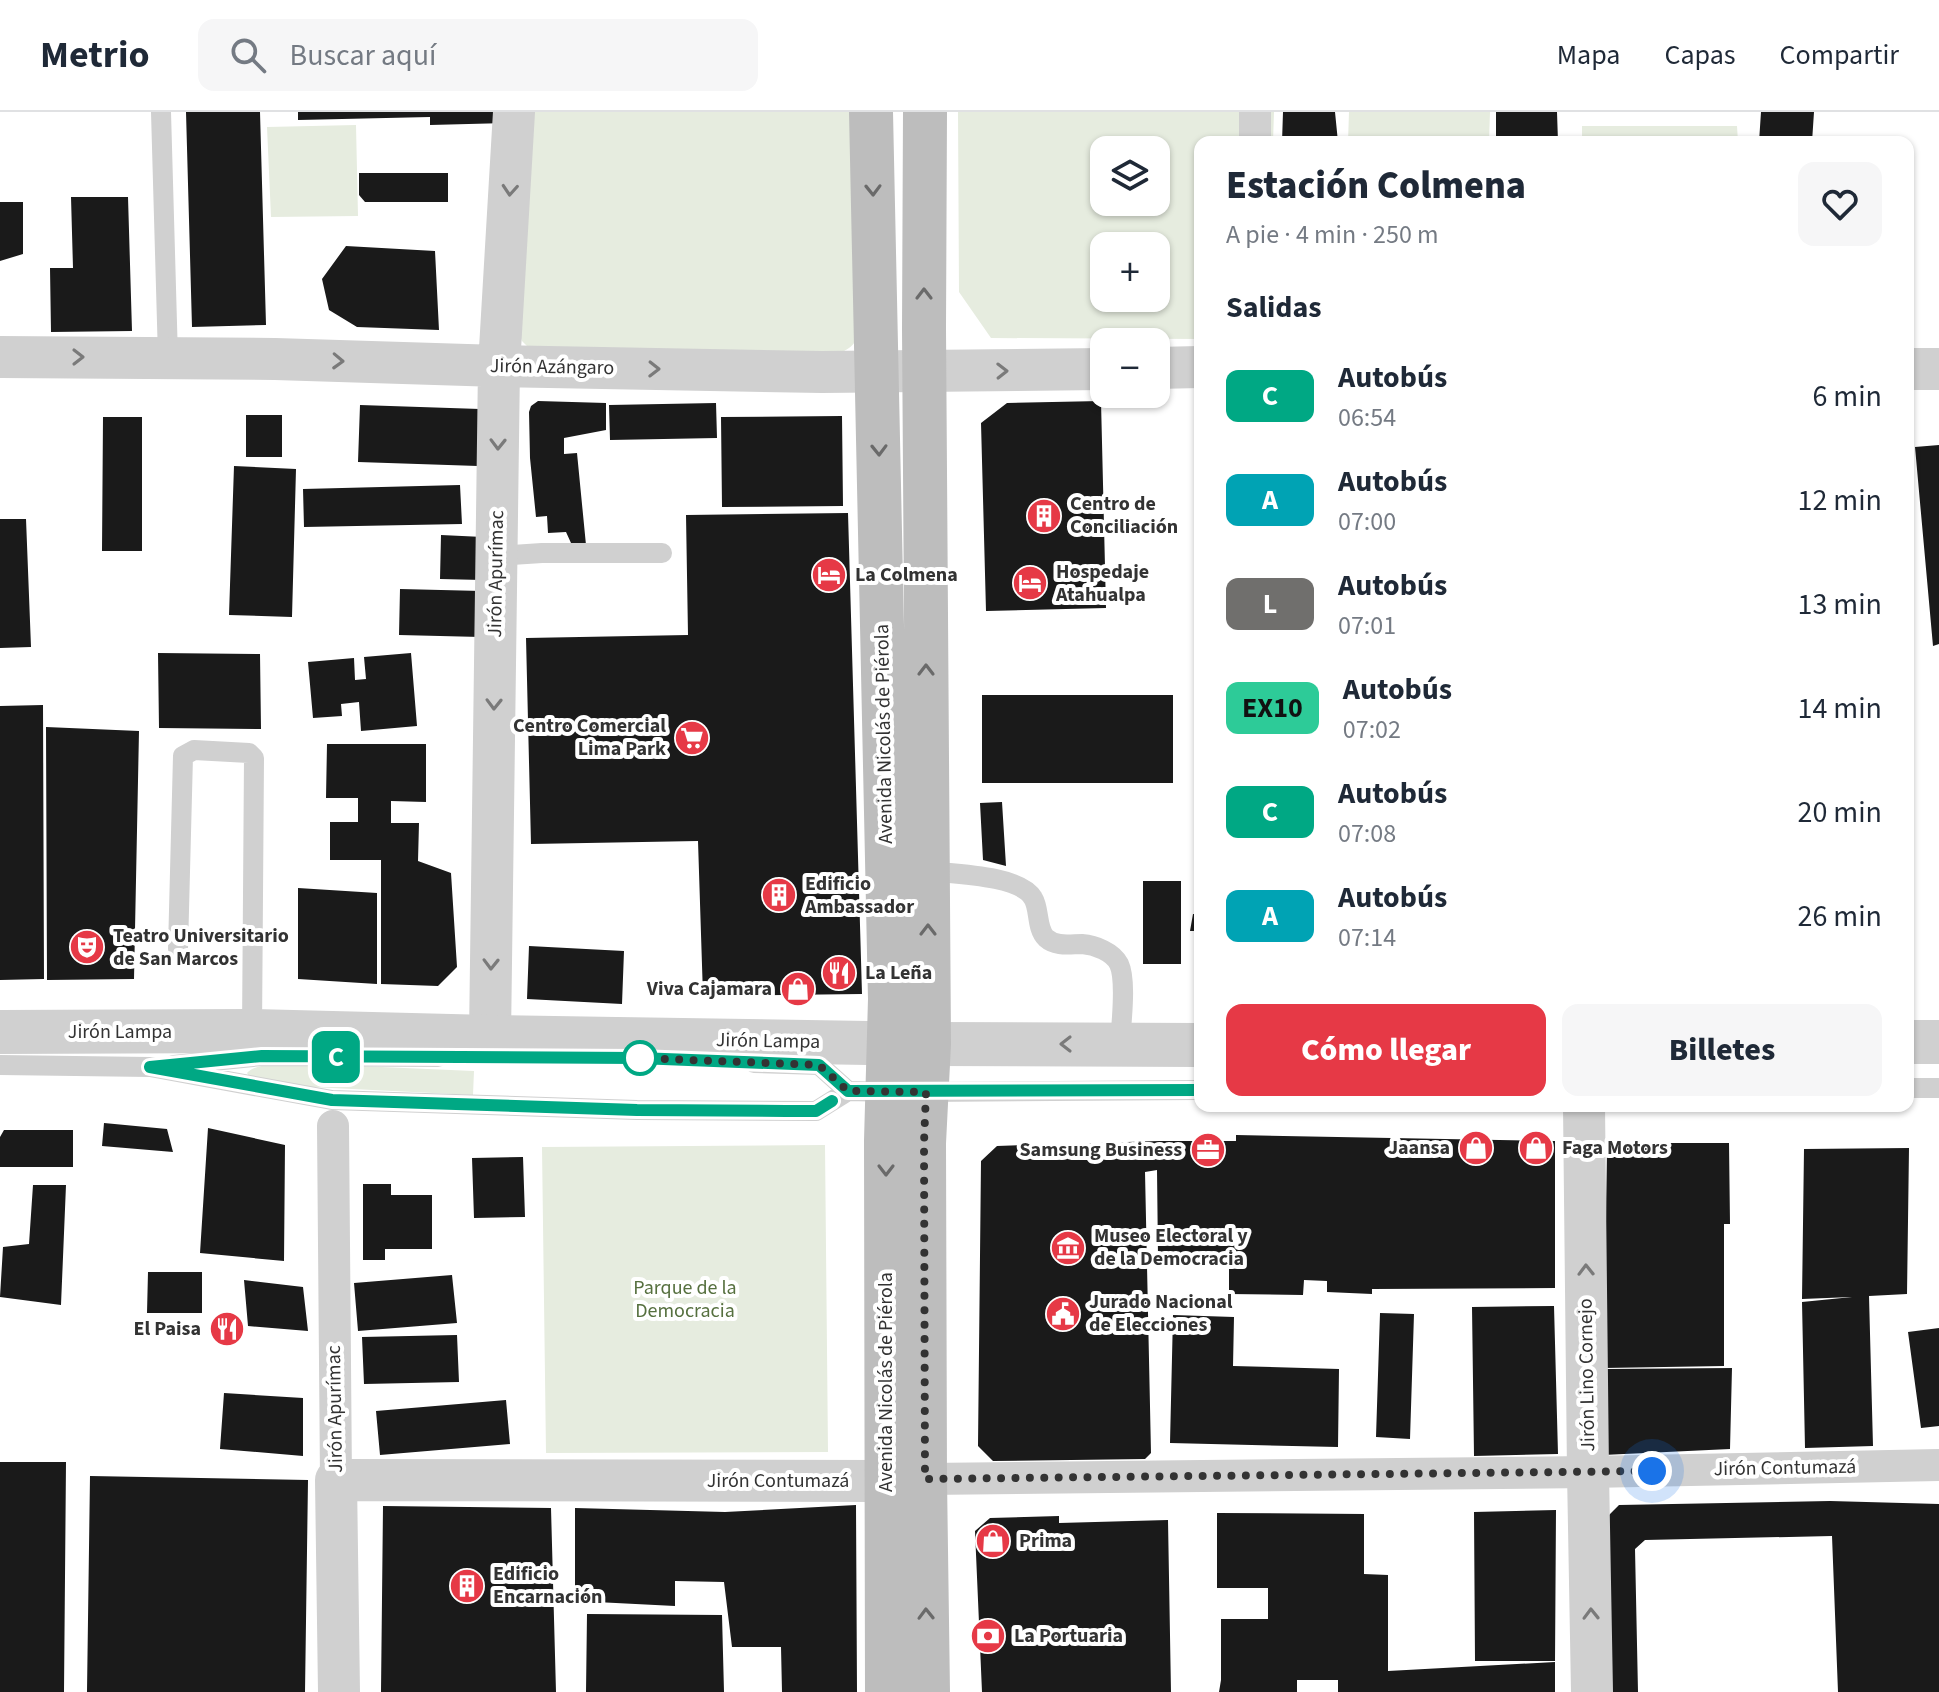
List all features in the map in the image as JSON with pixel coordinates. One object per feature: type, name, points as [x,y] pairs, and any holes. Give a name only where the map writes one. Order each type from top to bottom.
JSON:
[{"type":"main road","name":"Avenida Nicolás de Piérola","points":[[871,112],[890,999],[909,1043]]},
{"type":"main road","name":"Avenida Nicolás de Piérola","points":[[887,1692],[905,1480],[924,1143],[887,1092],[909,1043],[928,871],[925,112]]},
{"type":"main road","name":"Avenida Nicolás de Piérola","points":[[905,1480],[928,1692]]},
{"type":"street","name":"Jirón Apurímac","points":[[490,1037],[499,366],[514,112]]},
{"type":"street","points":[[1255,112],[1255,136]]},
{"type":"street","name":"Jirón Azángaro","points":[[0,357],[275,359],[822,372],[1090,369]]},
{"type":"street","points":[[1170,368],[1194,367]]},
{"type":"street","points":[[1914,369],[1939,369]]},
{"type":"street","name":"Jirón Lampa","points":[[0,1032],[252,1031],[490,1037],[1194,1045]]},
{"type":"street","points":[[1914,1042],[1939,1042]]},
{"type":"street","name":"Jirón Lino Cornejo","points":[[1584,1112],[1592,1692]]},
{"type":"street","name":"Jirón Apurímac","points":[[333,1126],[339,1692]]},
{"type":"street","name":"Jirón Contumazá","points":[[336,1480],[905,1480],[1939,1465]]},
{"type":"lane","points":[[161,112],[168,358]]},
{"type":"lane","points":[[496,556],[662,553]]},
{"type":"lane","points":[[178,949],[183,756],[194,750],[249,753],[254,758],[252,1031]]},
{"type":"lane","points":[[928,871],[991,878],[1018,885],[1035,900],[1046,938],[1058,944],[1087,945],[1115,958],[1120,966],[1122,994],[1120,1044]]},
{"type":"lane","points":[[0,1018],[0,1032]]},
{"type":"lane","points":[[0,1065],[150,1067],[262,1056],[450,1057]]},
{"type":"lane","points":[[591,1058],[668,1059]]},
{"type":"lane","points":[[728,1062],[819,1065],[887,1092]]},
{"type":"lane","points":[[150,1067],[332,1100],[637,1110],[816,1111],[887,1092],[1194,1090]]},
{"type":"lane","points":[[1914,1088],[1939,1088]]},
{"type":"green space","points":[[527,112],[851,112],[857,338],[854,343],[840,353],[532,351],[522,341],[518,331]]},
{"type":"green space","points":[[958,112],[1274,112],[1273,136],[1194,136],[1194,339],[1170,339],[1170,328],[1090,328],[1090,338],[991,338],[959,292]]},
{"type":"green space","points":[[1349,112],[1490,112],[1489,136],[1348,136]]},
{"type":"green space","points":[[356,125],[358,216],[271,217],[267,127]]},
{"type":"green space","points":[[1582,126],[1737,126],[1738,136],[1582,136]]},
{"type":"green space","points":[[268,1065],[474,1071],[473,1095],[312,1087],[249,1076],[247,1073]]},
{"type":"green space","name":"Parque de la Democracia","points":[[825,1145],[828,1452],[546,1453],[542,1147]]},
{"type":"building","points":[[186,112],[260,112],[266,325],[192,327]]},
{"type":"building","points":[[298,112],[506,112],[507,123],[430,125],[430,117],[298,120]]},
{"type":"building","points":[[1283,112],[1335,112],[1337,136],[1282,136]]},
{"type":"building","points":[[1496,112],[1557,112],[1558,136],[1496,136]]},
{"type":"building","points":[[1761,112],[1814,112],[1812,136],[1759,136]]},
{"type":"building","points":[[359,173],[448,173],[448,202],[365,202],[359,195]]},
{"type":"building","points":[[71,197],[128,197],[132,331],[51,332],[50,268],[73,268]]},
{"type":"building","points":[[0,202],[23,202],[23,254],[0,261]]},
{"type":"building","points":[[346,246],[435,251],[439,330],[357,327],[329,310],[322,279]]},
{"type":"building","points":[[538,401],[606,403],[606,430],[564,438],[564,454],[577,453],[586,545],[571,543],[566,532],[548,533],[547,516],[536,517],[529,412]]},
{"type":"building","name":"Centro de Conciliación","points":[[1090,401],[1090,408],[1101,408],[1106,608],[986,611],[981,423],[1007,403]]},
{"type":"building","points":[[716,403],[717,438],[610,440],[609,405]]},
{"type":"building","points":[[360,405],[480,409],[478,466],[358,462]]},
{"type":"building","points":[[246,415],[282,415],[282,457],[246,457]]},
{"type":"building","points":[[842,416],[843,506],[722,507],[721,417]]},
{"type":"building","points":[[103,417],[142,417],[142,551],[102,551]]},
{"type":"building","points":[[1939,445],[1939,644],[1933,646],[1915,447]]},
{"type":"building","points":[[234,466],[296,469],[292,617],[229,615]]},
{"type":"building","points":[[460,485],[462,524],[304,527],[303,489]]},
{"type":"building","name":"Centro Comercial Lima Park","points":[[848,513],[862,994],[703,996],[698,841],[531,844],[526,638],[688,635],[686,515]]},
{"type":"building","points":[[0,519],[26,519],[31,647],[0,648]]},
{"type":"building","points":[[441,535],[483,537],[482,580],[440,579]]},
{"type":"building","points":[[400,589],[482,591],[481,637],[399,635]]},
{"type":"building","points":[[158,653],[260,654],[261,729],[159,728]]},
{"type":"building","points":[[411,653],[417,726],[361,731],[359,702],[341,704],[342,716],[313,718],[308,662],[354,658],[355,680],[366,679],[364,657]]},
{"type":"building","points":[[982,695],[1173,695],[1173,783],[982,783]]},
{"type":"building","points":[[43,705],[44,979],[0,980],[0,706]]},
{"type":"building","points":[[46,727],[139,731],[134,979],[47,980]]},
{"type":"building","points":[[327,744],[426,744],[426,802],[391,801],[391,823],[419,823],[418,861],[451,873],[457,967],[438,986],[381,984],[381,860],[330,860],[330,822],[358,822],[358,798],[326,798]]},
{"type":"building","points":[[1002,802],[1006,866],[983,860],[980,803]]},
{"type":"building","points":[[1143,881],[1181,881],[1181,964],[1143,964]]},
{"type":"building","points":[[298,888],[377,893],[377,984],[298,979]]},
{"type":"building","points":[[1193,914],[1194,914],[1194,931],[1190,931]]},
{"type":"building","points":[[529,946],[624,951],[622,1004],[527,999]]},
{"type":"building","points":[[104,1123],[167,1129],[173,1152],[102,1146]]},
{"type":"building","points":[[208,1128],[285,1145],[284,1261],[200,1253]]},
{"type":"building","points":[[4,1130],[73,1130],[73,1167],[0,1167],[0,1137]]},
{"type":"building","points":[[1236,1135],[1555,1141],[1555,1288],[1372,1289],[1372,1294],[1327,1292],[1327,1281],[1304,1280],[1303,1295],[1229,1294],[1229,1258],[1158,1257],[1157,1170],[1145,1172],[1151,1453],[1145,1459],[993,1461],[978,1446],[981,1161],[997,1146],[1236,1141]]},
{"type":"building","points":[[1612,1143],[1729,1143],[1730,1224],[1724,1224],[1724,1366],[1604,1368],[1607,1149]]},
{"type":"building","points":[[1909,1148],[1907,1294],[1869,1296],[1873,1446],[1805,1448],[1802,1302],[1852,1297],[1802,1299],[1804,1149]]},
{"type":"building","points":[[523,1157],[525,1217],[474,1218],[472,1158]]},
{"type":"building","points":[[363,1184],[391,1184],[391,1195],[432,1195],[432,1249],[385,1249],[385,1260],[363,1260]]},
{"type":"building","points":[[33,1185],[66,1185],[61,1305],[0,1297],[3,1247],[29,1244]]},
{"type":"building","points":[[148,1272],[202,1272],[202,1313],[147,1313]]},
{"type":"building","points":[[452,1275],[457,1323],[358,1331],[354,1283]]},
{"type":"building","points":[[244,1280],[303,1287],[308,1331],[248,1326]]},
{"type":"building","points":[[1554,1306],[1558,1454],[1474,1456],[1472,1307]]},
{"type":"building","points":[[1380,1313],[1414,1314],[1410,1439],[1376,1437]]},
{"type":"building","points":[[1173,1315],[1234,1317],[1233,1366],[1339,1369],[1338,1447],[1170,1443]]},
{"type":"building","points":[[1939,1328],[1939,1426],[1921,1428],[1908,1332]]},
{"type":"building","points":[[457,1335],[459,1382],[364,1384],[362,1337]]},
{"type":"building","points":[[1732,1368],[1730,1449],[1603,1455],[1605,1369]]},
{"type":"building","points":[[224,1393],[303,1398],[303,1456],[220,1449]]},
{"type":"building","points":[[506,1400],[510,1444],[380,1455],[376,1411]]},
{"type":"building","points":[[0,1462],[66,1462],[64,1692],[0,1692]]},
{"type":"building","points":[[90,1476],[308,1480],[305,1692],[87,1692]]},
{"type":"building","points":[[1830,1501],[1939,1504],[1939,1692],[1838,1692],[1832,1536],[1645,1540],[1635,1549],[1638,1692],[1605,1692],[1604,1520],[1619,1505]]},
{"type":"building","points":[[856,1505],[857,1692],[782,1692],[781,1647],[732,1647],[724,1582],[675,1581],[675,1606],[575,1599],[575,1508],[725,1512]]},
{"type":"building","name":"Edificio Encarnación","points":[[383,1506],[551,1508],[556,1692],[381,1692]]},
{"type":"building","points":[[1556,1510],[1555,1661],[1475,1661],[1474,1512]]},
{"type":"building","points":[[1217,1513],[1364,1514],[1364,1574],[1388,1575],[1388,1671],[1555,1662],[1555,1692],[1338,1692],[1338,1680],[1297,1680],[1297,1692],[1219,1692],[1221,1619],[1268,1619],[1268,1588],[1217,1588]]},
{"type":"building","points":[[1059,1516],[1059,1523],[1168,1520],[1171,1692],[982,1692],[975,1531],[990,1518]]},
{"type":"building","points":[[587,1614],[722,1615],[724,1692],[586,1692]]},
{"type":"bus line","name":"C","points":[[832,1101],[816,1111],[786,1111],[637,1110],[332,1100],[150,1067],[262,1056],[638,1058],[819,1065],[848,1091],[1194,1090]]},
{"type":"place","name":"Centro de Conciliación","points":[[1044,516]]},
{"type":"place","name":"La Colmena","points":[[829,575]]},
{"type":"place","name":"Hospedaje Atahualpa","points":[[1030,583]]},
{"type":"place","name":"Centro Comercial Lima Park","points":[[692,738]]},
{"type":"place","name":"Edificio Ambassador","points":[[779,895]]},
{"type":"place","name":"Teatro Universitario de San Marcos","points":[[87,947]]},
{"type":"place","name":"La Leña","points":[[839,973]]},
{"type":"place","name":"Viva Cajamara","points":[[798,989]]},
{"type":"place","name":"Jaansa","points":[[1476,1148]]},
{"type":"place","name":"Faga Motors","points":[[1536,1148]]},
{"type":"place","name":"Samsung Business","points":[[1208,1150]]},
{"type":"place","name":"Museo Electoral y de la Democracia","points":[[1068,1248]]},
{"type":"place","name":"Jurado Nacional de Elecciones","points":[[1063,1314]]},
{"type":"place","name":"El Paisa","points":[[227,1329]]},
{"type":"place","name":"Prima","points":[[993,1541]]},
{"type":"place","name":"Edificio Encarnación","points":[[467,1586]]},
{"type":"place","name":"La Portuaria","points":[[988,1636]]},
{"type":"route","points":[[640,1058],[819,1065],[848,1091],[926,1092],[925,1479],[1652,1471]]}]
